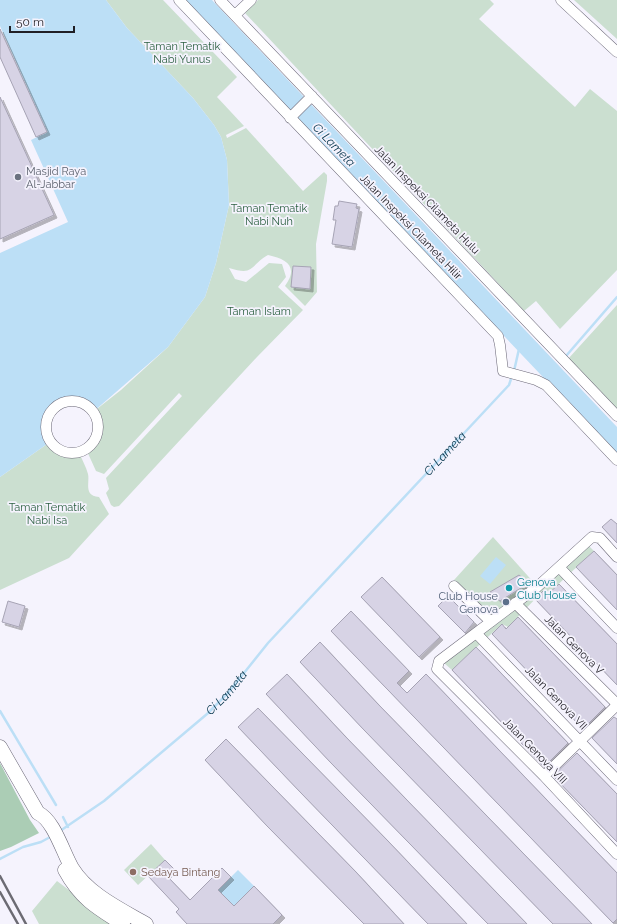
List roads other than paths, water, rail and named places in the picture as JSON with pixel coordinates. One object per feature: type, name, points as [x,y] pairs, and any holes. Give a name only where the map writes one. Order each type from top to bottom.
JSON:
[{"type":"street","name":"Jalan Inspeksi Cilameta Hilir","points":[[179,0],[292,116],[498,336],[502,370],[504,372],[546,385],[617,460]]},
{"type":"street","name":"Jalan Inspeksi Cilameta Hulu","points":[[220,0],[310,98],[617,416]]},
{"type":"street","points":[[235,15],[251,0]]},
{"type":"street","points":[[560,0],[617,52]]},
{"type":"street","points":[[292,116],[310,98]]},
{"type":"street","points":[[75,402],[82,404],[90,409],[95,416],[98,424],[98,433],[94,441],[84,451],[76,453],[64,452],[50,442],[46,426],[48,417],[52,411],[61,404],[75,402]]},
{"type":"street","points":[[476,633],[559,567],[592,537],[596,536],[617,556]]},
{"type":"street","points":[[559,567],[617,628]]},
{"type":"street","points":[[454,586],[491,622]]},
{"type":"street","name":"Jalan Genova V","points":[[515,603],[617,705]]},
{"type":"street","name":"Jalan Genova VIII","points":[[476,633],[439,661],[437,664],[437,669],[544,776],[617,854]]},
{"type":"street","name":"Jalan Genova VII","points":[[476,633],[617,780]]},
{"type":"street","points":[[544,776],[617,705]]},
{"type":"street","points":[[0,747],[38,814],[37,821],[45,826],[69,871],[87,892],[91,904],[123,924]]},
{"type":"street","points":[[87,892],[107,901],[146,924]]},
{"type":"water","points":[[0,0],[106,0],[127,28],[193,98],[214,125],[221,137],[227,160],[229,205],[216,263],[205,297],[168,347],[93,412],[84,405],[75,401],[66,402],[58,406],[52,412],[48,421],[47,431],[50,442],[0,477],[0,253],[68,222],[31,140],[47,132],[0,26]]},
{"type":"water","points":[[185,0],[212,0],[617,427],[617,455]]},
{"type":"water","points":[[496,557],[506,565],[490,584],[480,576]]},
{"type":"water","points":[[238,870],[254,886],[234,906],[218,890]]},
{"type":"waterway","points":[[566,356],[617,297]]},
{"type":"waterway","name":"Ci Lameta","points":[[514,371],[519,349]]},
{"type":"waterway","name":"Ci Lameta","points":[[60,831],[104,801],[207,714],[228,693],[268,643],[509,385],[512,376]]},
{"type":"waterway","points":[[0,711],[56,805]]},
{"type":"waterway","points":[[63,817],[68,827]]},
{"type":"waterway","name":"Ci Lameta","points":[[0,859],[23,847],[41,842],[52,836]]},
{"type":"railway","points":[[0,876],[26,924]]},
{"type":"railway","points":[[0,892],[18,924]]},
{"type":"place","name":"Masjid Raya Al-Jabbar","points":[[18,177]]},
{"type":"place","name":"Genova Club House","points":[[509,588]]},
{"type":"place","name":"Club House Genova","points":[[506,602]]},
{"type":"place","name":"Sedaya Bintang","points":[[133,872]]},
{"type":"park label","name":"Taman Tematik Nabi Yunus","points":[[182,52]]},
{"type":"park label","name":"Taman Tematik Nabi Nuh","points":[[269,214]]},
{"type":"park label","name":"Taman Islam","points":[[259,311]]},
{"type":"park label","name":"Taman Tematik Nabi Isa","points":[[47,513]]}]
